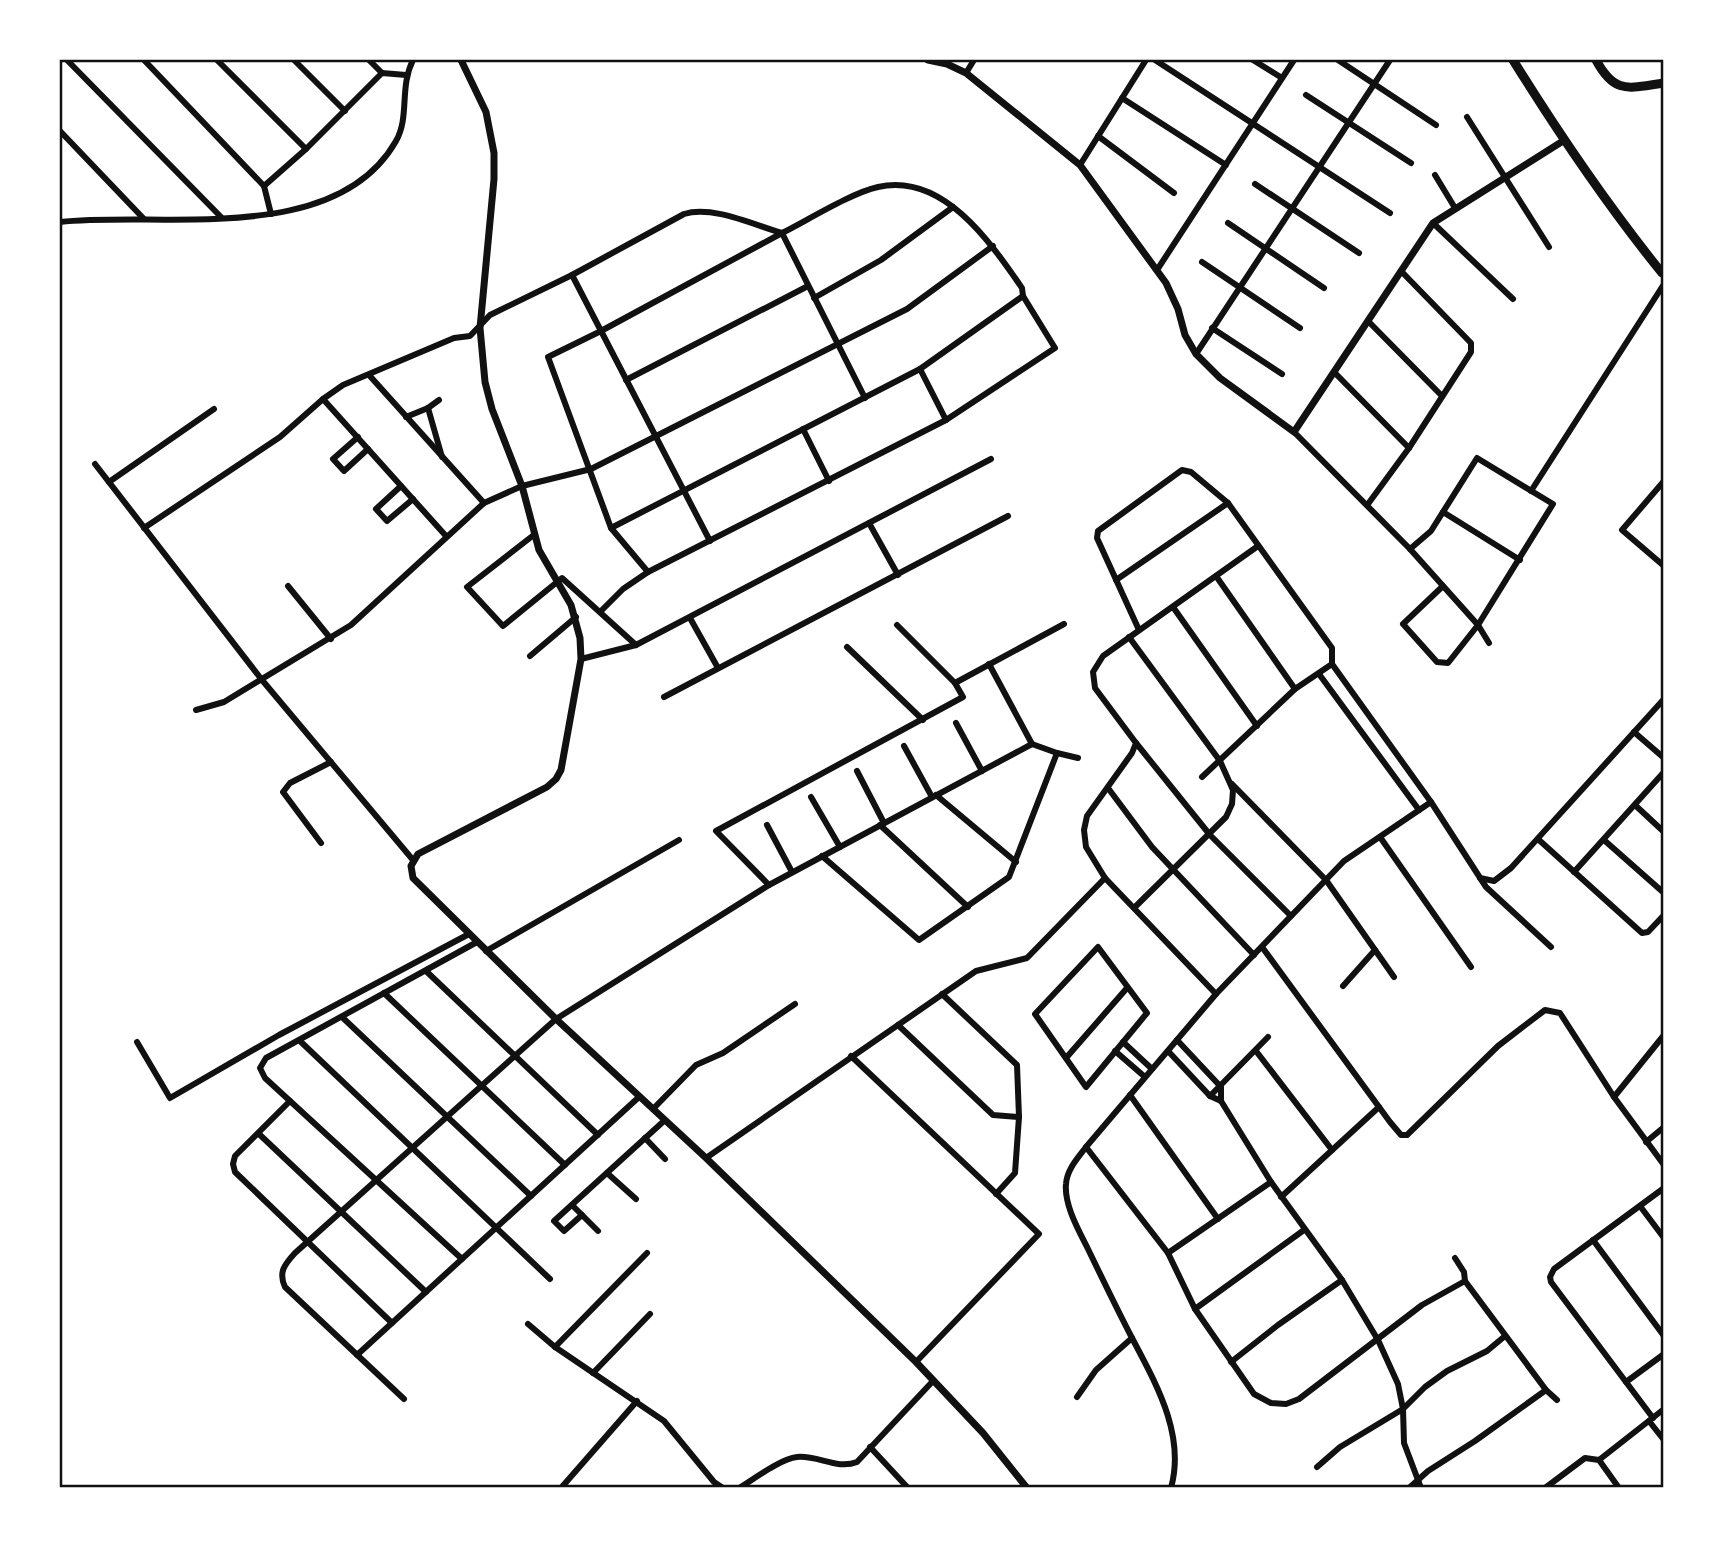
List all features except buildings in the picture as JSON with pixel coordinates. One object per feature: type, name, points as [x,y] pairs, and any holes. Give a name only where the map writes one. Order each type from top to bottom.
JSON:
[{"type":"main road","points":[[1513,60],[1563,141],[1663,273]]},
{"type":"main road","points":[[1596,60],[1609,81],[1618,86],[1626,88],[1664,82]]},
{"type":"street","points":[[60,64],[66,60],[221,217]]},
{"type":"street","points":[[144,60],[264,186],[271,214]]},
{"type":"street","points":[[217,60],[306,149]]},
{"type":"street","points":[[294,60],[345,111]]},
{"type":"street","points":[[369,60],[382,73],[406,75]]},
{"type":"street","points":[[60,212],[63,221],[221,217],[300,210],[331,199],[354,186],[375,169],[390,150],[402,129],[406,75],[413,60]]},
{"type":"street","points":[[461,60],[486,112],[494,153],[480,328],[482,369],[488,396],[522,485],[543,559],[576,617],[581,660],[561,770],[556,779],[547,787],[418,854],[411,870],[415,882],[916,1362],[983,1433],[1027,1488]]},
{"type":"street","points":[[930,60],[947,64],[965,73],[1080,165],[1166,283],[1178,309],[1185,335],[1196,355],[1220,378],[1294,432],[1368,504],[1478,625],[1489,643]]},
{"type":"street","points":[[965,73],[974,60]]},
{"type":"street","points":[[1080,165],[1146,60]]},
{"type":"street","points":[[1155,60],[1390,213]]},
{"type":"street","points":[[1254,60],[1282,78]]},
{"type":"street","points":[[1157,270],[1294,60]]},
{"type":"street","points":[[1338,60],[1437,125]]},
{"type":"street","points":[[1196,355],[1390,60]]},
{"type":"street","points":[[264,186],[306,149],[382,73]]},
{"type":"street","points":[[1306,95],[1411,163]]},
{"type":"street","points":[[1122,98],[1226,164]]},
{"type":"street","points":[[1467,117],[1549,247]]},
{"type":"street","points":[[60,131],[144,219]]},
{"type":"street","points":[[1098,136],[1174,193]]},
{"type":"street","points":[[1294,432],[1433,223],[1563,141]]},
{"type":"street","points":[[1435,175],[1455,208]]},
{"type":"street","points":[[600,612],[623,589],[649,572],[946,420],[1055,348],[1023,296],[1022,288],[993,246],[953,207],[922,189],[907,184],[891,184],[862,192],[548,357],[611,528],[649,572]]},
{"type":"street","points":[[1255,184],[1359,253]]},
{"type":"street","points":[[814,298],[881,260],[953,207]]},
{"type":"street","points":[[144,528],[280,437],[343,385],[454,338],[470,336],[490,315],[572,275],[678,216],[697,211],[710,212],[782,233],[864,398]]},
{"type":"street","points":[[1228,223],[1324,288]]},
{"type":"street","points":[[1433,223],[1513,299]]},
{"type":"street","points":[[197,710],[224,702],[351,625],[484,503],[522,485],[591,469],[907,309],[993,246]]},
{"type":"street","points":[[1202,262],[1300,328]]},
{"type":"street","points":[[1368,504],[1409,448],[1471,352],[1471,343],[1401,271]]},
{"type":"street","points":[[572,275],[710,541]]},
{"type":"street","points":[[1531,491],[1664,284]]},
{"type":"street","points":[[626,380],[808,286]]},
{"type":"street","points":[[611,528],[920,369],[1023,296]]},
{"type":"street","points":[[1368,321],[1442,396]]},
{"type":"street","points":[[1212,328],[1282,374]]},
{"type":"street","points":[[920,369],[946,420]]},
{"type":"street","points":[[1334,372],[1409,448]]},
{"type":"street","points":[[369,375],[484,503]]},
{"type":"street","points":[[323,399],[446,536]]},
{"type":"street","points":[[406,417],[439,400]]},
{"type":"street","points":[[428,408],[442,458]]},
{"type":"street","points":[[108,482],[214,410]]},
{"type":"street","points":[[803,429],[829,481]]},
{"type":"street","points":[[358,438],[333,459],[338,465],[344,471],[368,449]]},
{"type":"street","points":[[1410,549],[1431,531],[1477,458],[1553,504],[1478,625],[1448,663],[1437,662],[1403,626],[1404,622],[1443,586]]},
{"type":"street","points":[[581,660],[636,645],[991,459]]},
{"type":"street","points":[[95,464],[262,680],[414,860]]},
{"type":"street","points":[[1139,630],[1097,538],[1098,531],[1182,470],[1191,472],[1227,503],[1332,648],[1332,664],[1431,802],[1486,887],[1551,947]]},
{"type":"street","points":[[1664,481],[1660,490],[1622,530],[1664,566]]},
{"type":"street","points":[[401,486],[376,509],[387,521],[412,499]]},
{"type":"street","points":[[1116,580],[1227,503]]},
{"type":"street","points":[[1443,512],[1520,560]]},
{"type":"street","points":[[664,696],[1008,516]]},
{"type":"street","points":[[869,523],[898,575]]},
{"type":"street","points":[[535,534],[467,587],[503,626],[562,579],[636,645]]},
{"type":"street","points":[[1258,546],[1099,659],[1093,678],[1095,688],[1210,835],[1291,916]]},
{"type":"street","points":[[1216,576],[1295,689]]},
{"type":"street","points":[[289,586],[331,639]]},
{"type":"street","points":[[1173,607],[1257,726]]},
{"type":"street","points":[[530,656],[576,617]]},
{"type":"street","points":[[690,618],[718,668]]},
{"type":"street","points":[[955,682],[1064,624]]},
{"type":"street","points":[[769,885],[716,831],[963,697],[955,682],[897,625]]},
{"type":"street","points":[[1129,637],[1220,761],[1231,783],[1326,880],[1394,977]]},
{"type":"street","points":[[847,647],[923,720]]},
{"type":"street","points":[[989,664],[1032,744],[1078,758]]},
{"type":"street","points":[[1202,778],[1295,689],[1332,664]]},
{"type":"street","points":[[1319,674],[1419,810]]},
{"type":"street","points":[[1480,878],[1494,881],[1511,868],[1664,699]]},
{"type":"street","points":[[956,723],[982,771]]},
{"type":"street","points":[[1634,732],[1664,758]]},
{"type":"street","points":[[1136,743],[1108,788],[1090,810],[1084,830],[1086,847],[1105,878],[1216,994]]},
{"type":"street","points":[[404,1399],[283,1283],[281,1275],[285,1264],[556,1019],[769,885],[1032,744]]},
{"type":"street","points":[[904,746],[934,796],[1016,862]]},
{"type":"street","points":[[822,856],[919,940],[1009,877],[1057,753]]},
{"type":"street","points":[[321,843],[283,792],[290,783],[331,762]]},
{"type":"street","points":[[857,771],[882,824],[968,907]]},
{"type":"street","points":[[1574,872],[1664,772]]},
{"type":"street","points":[[1134,908],[1210,835],[1230,811],[1233,797],[1231,783]]},
{"type":"street","points":[[1108,788],[1152,847],[1254,955]]},
{"type":"street","points":[[811,797],[840,847]]},
{"type":"street","points":[[1171,1488],[1175,1460],[1174,1438],[1154,1377],[1081,1235],[1067,1199],[1069,1172],[1086,1147],[1216,994],[1326,880],[1345,861],[1431,802]]},
{"type":"street","points":[[1635,805],[1664,832]]},
{"type":"street","points":[[766,825],[792,873]]},
{"type":"street","points":[[1380,837],[1471,967]]},
{"type":"street","points":[[486,951],[679,839]]},
{"type":"street","points":[[1539,840],[1642,933],[1648,932],[1664,915]]},
{"type":"street","points":[[1604,840],[1664,893]]},
{"type":"street","points":[[706,1158],[976,971],[1027,958],[1105,878]]},
{"type":"street","points":[[137,1042],[170,1098],[279,1035],[469,934]]},
{"type":"street","points":[[462,1259],[262,1075],[260,1068],[266,1058],[477,942]]},
{"type":"street","points":[[1098,947],[1147,1013],[1122,1042],[1086,1087],[1035,1014],[1098,947]]},
{"type":"street","points":[[1262,947],[1401,1135],[1407,1135],[1498,1046],[1545,1010],[1560,1013],[1614,1097],[1664,1165]]},
{"type":"street","points":[[1343,986],[1375,950]]},
{"type":"street","points":[[426,971],[598,1135]]},
{"type":"street","points":[[1066,1058],[1127,988]]},
{"type":"street","points":[[384,993],[565,1165]]},
{"type":"street","points":[[942,994],[1017,1065],[1019,1117],[1015,1173],[996,1194]]},
{"type":"street","points":[[653,1109],[696,1065],[728,1050],[795,1004]]},
{"type":"street","points":[[342,1017],[531,1196]]},
{"type":"street","points":[[898,1025],[993,1115],[1019,1117]]},
{"type":"street","points":[[1614,1097],[1664,1035]]},
{"type":"street","points":[[1210,1096],[1268,1037]]},
{"type":"street","points":[[1177,1040],[1221,1087],[1221,1101],[1271,1182],[1342,1280],[1378,1340],[1394,1372],[1403,1409],[1405,1443],[1419,1484]]},
{"type":"street","points":[[300,1041],[550,1279]]},
{"type":"street","points":[[1122,1042],[1152,1069]]},
{"type":"street","points":[[1115,1051],[1145,1077]]},
{"type":"street","points":[[1168,1051],[1210,1096],[1221,1101]]},
{"type":"street","points":[[1256,1051],[1332,1150]]},
{"type":"street","points":[[852,1056],[1039,1234],[916,1362]]},
{"type":"street","points":[[1130,1095],[1218,1219]]},
{"type":"street","points":[[357,1355],[639,1097]]},
{"type":"street","points":[[290,1101],[235,1156],[233,1164],[237,1175],[392,1323]]},
{"type":"street","points":[[1282,1197],[1379,1107]]},
{"type":"street","points":[[582,1215],[564,1231],[554,1221],[664,1120]]},
{"type":"street","points":[[1646,1142],[1664,1127]]},
{"type":"street","points":[[259,1134],[426,1292]]},
{"type":"street","points":[[645,1138],[665,1160]]},
{"type":"street","points":[[1086,1147],[1168,1253],[1195,1309],[1254,1394],[1271,1403],[1286,1404],[1299,1399],[1422,1305],[1465,1281]]},
{"type":"street","points":[[607,1172],[636,1199]]},
{"type":"street","points":[[1168,1253],[1271,1182]]},
{"type":"street","points":[[1664,1188],[1554,1269],[1550,1277],[1551,1282],[1626,1382],[1664,1440]]},
{"type":"street","points":[[572,1205],[598,1231]]},
{"type":"street","points":[[1640,1206],[1664,1238]]},
{"type":"street","points":[[1195,1309],[1304,1230]]},
{"type":"street","points":[[1593,1240],[1664,1336]]},
{"type":"street","points":[[555,1347],[647,1253]]},
{"type":"street","points":[[1455,1258],[1464,1272],[1465,1281],[1546,1390],[1557,1399]]},
{"type":"street","points":[[1231,1362],[1342,1280]]},
{"type":"street","points":[[593,1373],[650,1314]]},
{"type":"street","points":[[528,1324],[555,1347],[664,1421],[714,1482],[723,1488]]},
{"type":"street","points":[[1317,1467],[1340,1447],[1403,1409],[1425,1387],[1447,1371],[1487,1351],[1505,1336]]},
{"type":"street","points":[[1077,1398],[1096,1370],[1132,1338]]},
{"type":"street","points":[[1626,1382],[1664,1354]]},
{"type":"street","points":[[739,1488],[792,1458],[802,1457],[849,1465],[860,1460],[933,1381]]},
{"type":"street","points":[[1409,1488],[1419,1484],[1546,1390]]},
{"type":"street","points":[[561,1488],[637,1401]]},
{"type":"street","points":[[1599,1460],[1664,1409]]},
{"type":"street","points":[[870,1447],[908,1488]]},
{"type":"street","points":[[1545,1488],[1585,1458],[1599,1460],[1619,1488]]}]
